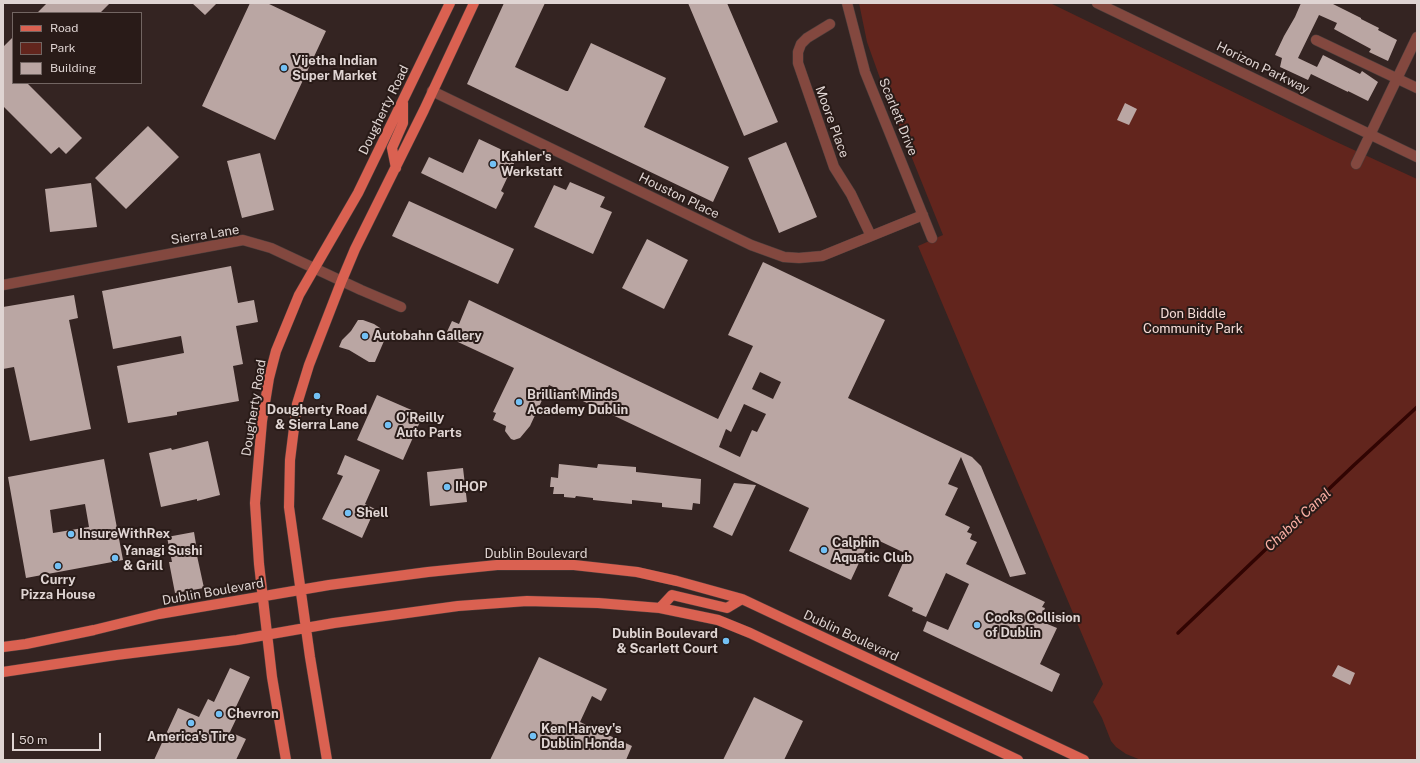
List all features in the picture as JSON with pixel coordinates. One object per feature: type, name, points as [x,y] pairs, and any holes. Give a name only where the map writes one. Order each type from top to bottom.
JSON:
[{"type":"main road","name":"Dougherty Road","points":[[286,760],[272,677],[259,564],[255,504],[260,445],[269,378],[276,351],[299,295],[358,193],[450,3]]},
{"type":"main road","points":[[327,760],[300,591],[289,507],[290,460],[297,404],[302,384],[342,280],[474,3]]},
{"type":"main road","points":[[396,168],[392,148],[403,123],[403,101]]},
{"type":"main road","name":"Dublin Boulevard","points":[[3,647],[26,644],[94,630],[160,614],[420,573],[497,565],[574,565],[644,574],[677,581],[742,599],[1081,759]]},
{"type":"main road","points":[[660,608],[672,595],[727,608],[742,599]]},
{"type":"main road","points":[[3,672],[116,655],[237,640],[306,628],[458,606],[527,601],[598,603],[660,608],[718,620],[750,633],[1018,760]]},
{"type":"street","name":"Scarlett Drive","points":[[847,3],[849,17],[865,72],[932,238]]},
{"type":"street","name":"Horizon Parkway","points":[[1098,3],[1417,157]]},
{"type":"street","name":"Moore Place","points":[[830,24],[807,38],[802,44],[798,52],[798,63],[834,167],[851,194],[871,236]]},
{"type":"street","points":[[1356,164],[1417,36]]},
{"type":"street","points":[[1316,40],[1417,88]]},
{"type":"street","name":"Houston Place","points":[[432,92],[762,250],[784,257],[800,258],[822,256],[923,215]]},
{"type":"street","name":"Sierra Lane","points":[[3,285],[243,240],[271,248],[297,259],[314,269],[401,307]]},
{"type":"green space","name":"Don Biddle Community Park","points":[[859,3],[1050,3],[1330,139],[1417,179],[1417,760],[1141,760],[1126,754],[1116,747],[1111,741],[1102,718],[1093,702],[1103,684],[918,246],[943,235],[881,81],[867,42]]},
{"type":"building","points":[[47,3],[110,3],[101,12],[38,12]]},
{"type":"building","points":[[192,3],[217,3],[205,15]]},
{"type":"building","points":[[250,3],[267,3],[326,31],[275,140],[202,106]]},
{"type":"building","points":[[504,3],[545,3],[515,67],[566,91],[568,91],[591,43],[666,78],[644,127],[729,167],[713,202],[467,84]]},
{"type":"building","points":[[688,3],[727,3],[778,122],[744,136]]},
{"type":"building","points":[[1301,3],[1331,3],[1379,28],[1378,30],[1397,40],[1388,61],[1369,52],[1371,49],[1334,29],[1337,23],[1319,15],[1298,58],[1317,67],[1323,55],[1360,74],[1362,71],[1378,82],[1368,101],[1311,74],[1308,80],[1280,67],[1282,58],[1275,55]]},
{"type":"building","points":[[12,38],[12,84],[28,84],[82,138],[66,154],[59,147],[51,154],[3,106],[3,47]]},
{"type":"building","points":[[1125,103],[1137,109],[1129,125],[1117,120]]},
{"type":"building","points":[[148,126],[179,157],[126,209],[95,178]]},
{"type":"building","points":[[479,139],[517,157],[501,191],[504,193],[496,209],[421,173],[429,157],[463,173]]},
{"type":"building","points":[[786,142],[817,217],[779,233],[748,158]]},
{"type":"building","points":[[260,153],[274,210],[242,218],[227,161]]},
{"type":"building","points":[[570,182],[605,197],[600,207],[612,212],[593,254],[534,227],[554,185],[566,190]]},
{"type":"building","points":[[91,183],[97,227],[50,232],[45,189]]},
{"type":"building","points":[[409,201],[514,249],[498,284],[392,236]]},
{"type":"building","points":[[647,239],[688,260],[664,309],[622,288]]},
{"type":"building","points":[[763,262],[885,320],[848,398],[972,457],[981,466],[1026,574],[1010,577],[961,457],[948,484],[958,488],[945,515],[970,527],[967,532],[972,534],[970,539],[977,542],[966,564],[1045,602],[1042,607],[1045,608],[1040,621],[1057,628],[1040,664],[1060,674],[1052,692],[923,631],[927,621],[948,630],[969,584],[946,573],[926,617],[912,611],[913,608],[888,596],[907,554],[871,537],[851,580],[789,551],[809,508],[549,385],[530,426],[520,438],[514,440],[511,439],[505,431],[506,426],[493,420],[496,413],[493,412],[514,368],[445,336],[452,321],[459,324],[469,300],[718,419],[753,346],[728,335]],"holes":[[[760,372],[781,382],[773,399],[752,389]],[[744,404],[766,414],[757,432],[752,430],[740,457],[719,447],[726,429],[731,432]]]},
{"type":"building","points":[[231,266],[238,303],[254,300],[258,322],[236,326],[243,364],[233,366],[239,401],[177,412],[177,415],[128,423],[117,366],[184,353],[181,336],[113,349],[102,291]]},
{"type":"building","points":[[74,295],[78,318],[69,320],[91,429],[30,441],[14,367],[3,369],[3,307]]},
{"type":"building","points":[[358,320],[363,320],[374,324],[380,328],[384,341],[375,362],[369,362],[349,350],[339,347],[342,340],[351,331]]},
{"type":"building","points":[[377,395],[423,415],[403,460],[357,440]]},
{"type":"building","points":[[208,441],[220,495],[197,501],[197,499],[161,507],[149,453],[171,448],[172,450]]},
{"type":"building","points":[[345,455],[380,470],[365,504],[375,509],[362,538],[322,519],[343,476],[337,474]]},
{"type":"building","points":[[104,459],[123,560],[26,578],[8,477]],"holes":[[[85,504],[89,527],[53,533],[50,510]]]},
{"type":"building","points":[[559,464],[597,468],[598,464],[636,467],[636,472],[701,479],[700,504],[693,503],[692,510],[662,507],[662,503],[632,500],[632,504],[593,500],[593,498],[576,496],[575,498],[564,497],[564,494],[553,494],[554,487],[550,487],[551,477],[558,478]]},
{"type":"building","name":"IHOP","points":[[463,468],[467,502],[430,506],[427,472]]},
{"type":"building","points":[[734,483],[756,485],[732,536],[713,527]]},
{"type":"building","points":[[194,532],[196,551],[204,588],[175,593],[169,562],[172,562],[167,537]]},
{"type":"building","points":[[539,657],[607,689],[601,701],[592,696],[580,722],[632,746],[626,760],[490,760]]},
{"type":"building","points":[[1338,665],[1355,673],[1350,685],[1332,676]]},
{"type":"building","name":"America's Tire","points":[[230,668],[250,677],[234,711],[239,713],[230,732],[246,739],[236,760],[154,760],[178,708],[199,717],[208,699],[214,702]]},
{"type":"building","points":[[754,697],[803,721],[784,760],[723,760]]},
{"type":"waterway","name":"Chabot Canal","points":[[1178,633],[1417,407]]},
{"type":"place","name":"Vijetha Indian Super Market","points":[[284,68]]},
{"type":"place","name":"Kahler's Werkstatt","points":[[493,164]]},
{"type":"place","name":"Autobahn Gallery","points":[[365,336]]},
{"type":"place","name":"Dougherty Road & Sierra Lane","points":[[317,396]]},
{"type":"place","name":"Brilliant Minds Academy Dublin","points":[[519,402]]},
{"type":"place","name":"O'Reilly Auto Parts","points":[[388,425]]},
{"type":"place","name":"IHOP","points":[[447,487]]},
{"type":"place","name":"Shell","points":[[348,513]]},
{"type":"place","name":"InsureWithRex","points":[[71,534]]},
{"type":"place","name":"Calphin Aquatic Club","points":[[824,550]]},
{"type":"place","name":"Yanagi Sushi & Grill","points":[[115,558]]},
{"type":"place","name":"Curry Pizza House","points":[[58,566]]},
{"type":"place","name":"Cooks Collision of Dublin","points":[[977,625]]},
{"type":"place","name":"Dublin Boulevard & Scarlett Court","points":[[726,641]]},
{"type":"place","name":"Chevron","points":[[219,714]]},
{"type":"place","name":"America's Tire","points":[[191,723]]},
{"type":"place","name":"Ken Harvey's Dublin Honda","points":[[533,736]]}]
